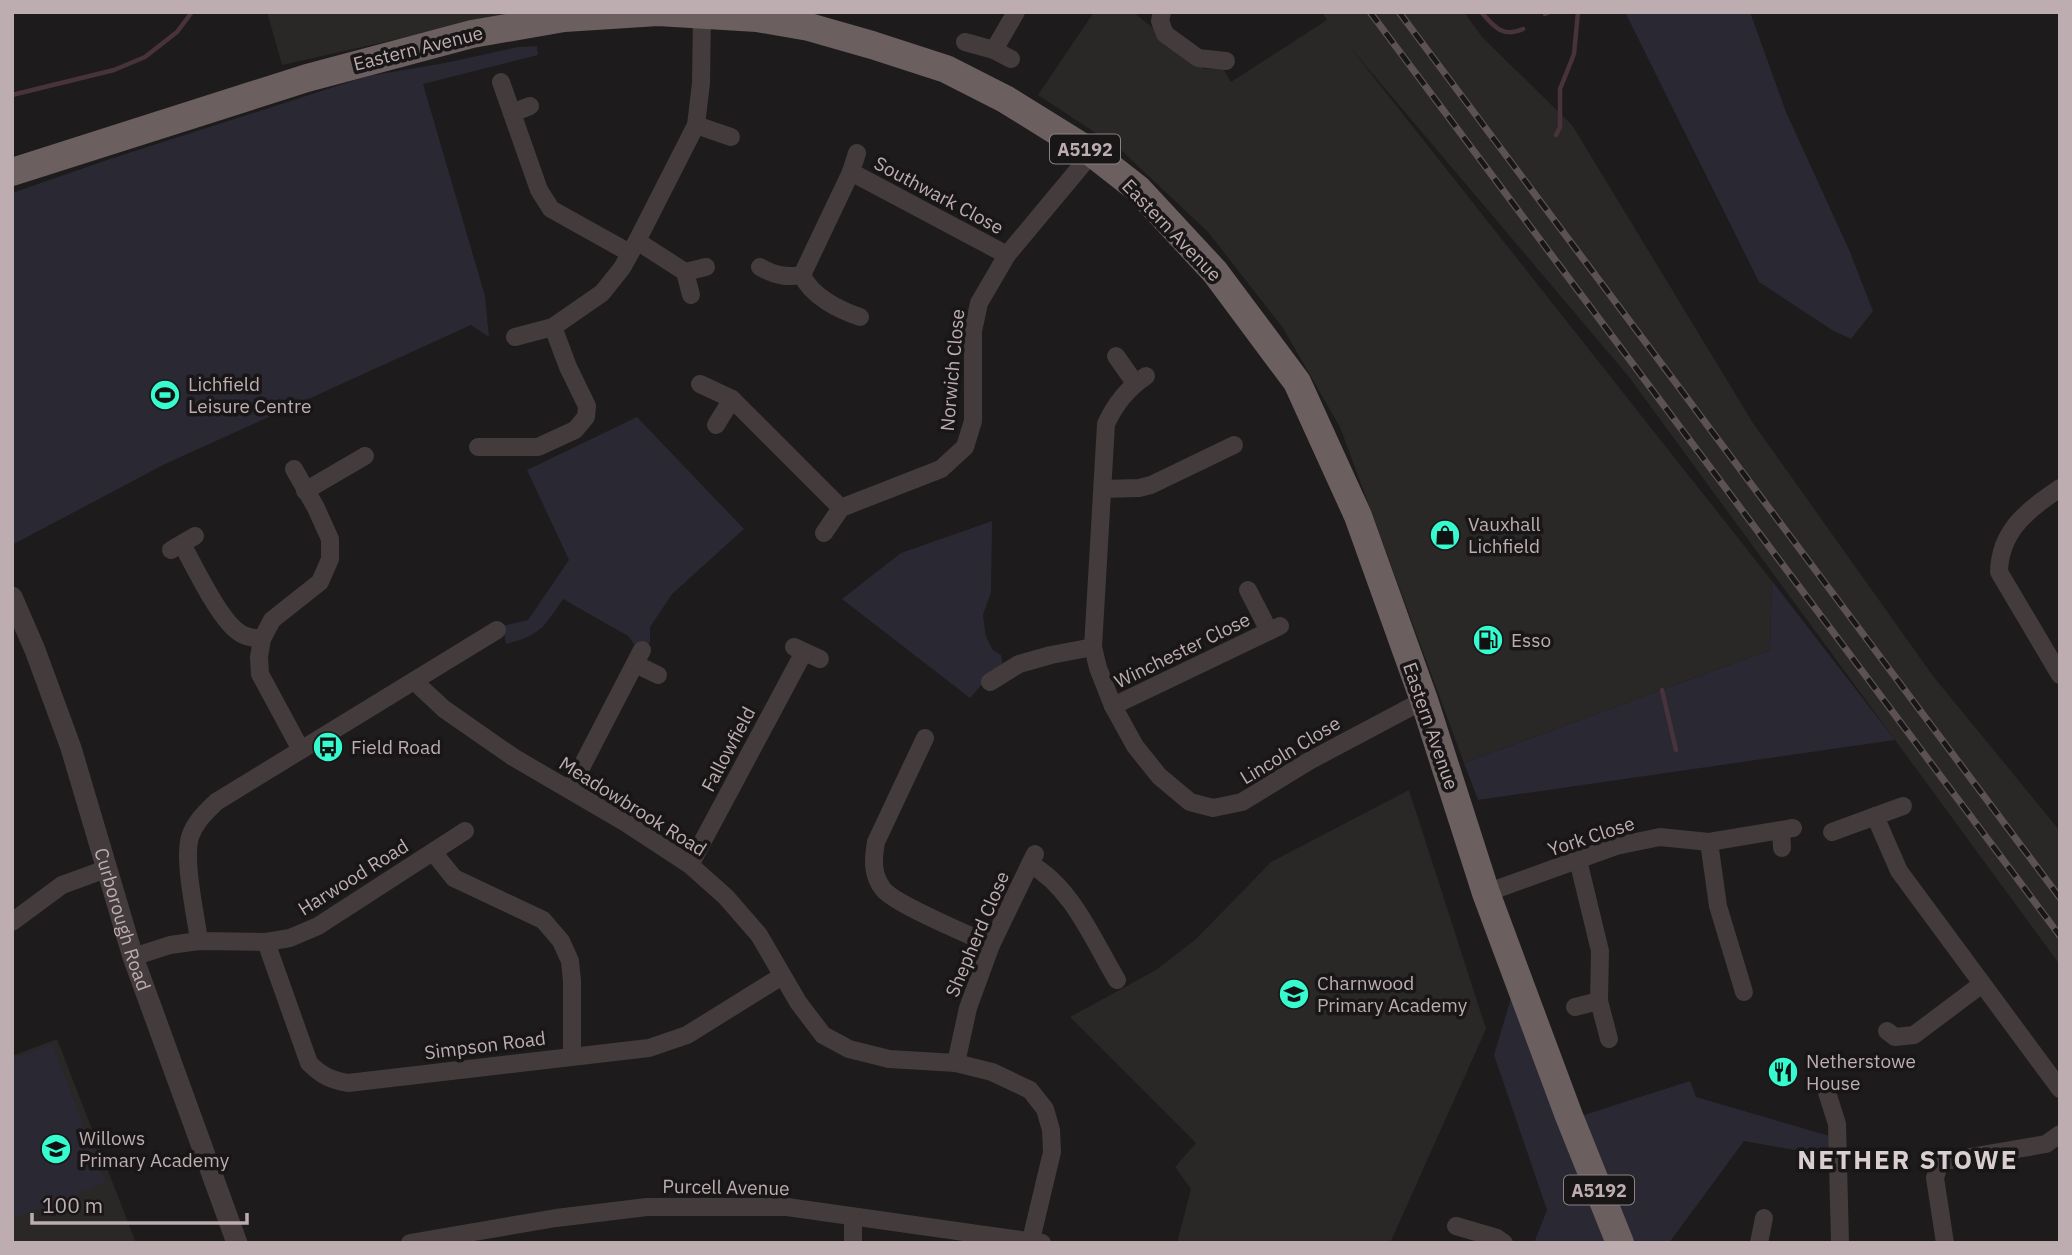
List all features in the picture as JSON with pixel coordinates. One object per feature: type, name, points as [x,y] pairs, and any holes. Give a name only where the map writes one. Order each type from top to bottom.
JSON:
[{"type":"highway","name":"Eastern Avenue","points":[[12,172],[318,75],[472,34],[611,13],[810,19],[946,69],[1005,99],[1093,153],[1138,189],[1215,272],[1297,382],[1358,516],[1424,700],[1486,893],[1569,1116],[1620,1243]]},
{"type":"street","points":[[994,50],[1016,12]]},
{"type":"street","points":[[1162,12],[1160,21],[1165,34],[1199,58],[1226,61]]},
{"type":"street","points":[[515,337],[553,327],[602,293],[630,254],[696,125],[701,83],[702,14]]},
{"type":"street","points":[[965,42],[994,50],[1011,59]]},
{"type":"street","points":[[501,82],[539,190],[551,209],[630,254],[685,272],[706,267]]},
{"type":"street","points":[[512,113],[530,106]]},
{"type":"street","points":[[696,125],[732,137]]},
{"type":"street","name":"Southwark Close","points":[[802,275],[858,153]]},
{"type":"street","name":"Norwich Close","points":[[841,508],[942,469],[965,447],[973,421],[976,313],[989,283],[1007,255],[1093,153]]},
{"type":"street","name":"Southwark Close","points":[[851,172],[1007,255]]},
{"type":"street","points":[[760,267],[774,275],[802,275],[807,285],[847,318]]},
{"type":"street","points":[[685,272],[691,295]]},
{"type":"street","points":[[490,466],[485,447],[538,447],[575,430],[586,417],[587,406],[553,327]]},
{"type":"street","name":"Lincoln Close","points":[[1116,356],[1141,380],[1112,408],[1106,424],[1093,647],[1097,668],[1113,706],[1135,746],[1159,776],[1190,802],[1213,808],[1242,802],[1309,761],[1424,700]]},
{"type":"street","points":[[700,384],[732,399],[841,508],[824,533]]},
{"type":"street","points":[[716,425],[732,399]]},
{"type":"street","points":[[1103,489],[1151,485],[1226,455]]},
{"type":"street","points":[[305,491],[354,457]]},
{"type":"street","points":[[294,469],[330,539],[330,559],[320,582],[272,620],[262,639],[259,657],[260,674],[302,750]]},
{"type":"street","points":[[2060,488],[2025,515],[2007,534],[2000,554],[1999,572],[2060,675]]},
{"type":"street","points":[[182,543],[226,619],[237,632],[262,639]]},
{"type":"street","name":"Winchester Close","points":[[1113,706],[1275,629],[1248,590]]},
{"type":"street","name":"Curborough Road","points":[[12,597],[71,747],[133,957],[237,1243]]},
{"type":"street","points":[[200,941],[189,866],[190,838],[199,818],[216,802],[496,628]]},
{"type":"street","points":[[990,682],[1015,658],[1093,647]]},
{"type":"street","name":"Fallowfield","points":[[690,865],[806,653]]},
{"type":"street","points":[[570,789],[639,657],[658,675]]},
{"type":"street","name":"Meadowbrook Road","points":[[414,681],[472,730],[690,865],[726,897],[759,935],[782,976],[824,1035],[849,1049],[889,1059],[956,1063],[992,1072],[1030,1090],[1045,1109],[1051,1130],[1052,1152],[1036,1241]]},
{"type":"street","points":[[919,743],[876,842],[872,860],[875,875],[888,895],[991,946]]},
{"type":"street","points":[[1832,832],[1903,806]]},
{"type":"street","points":[[1875,816],[1899,871],[2060,1089]]},
{"type":"street","name":"York Close","points":[[1486,893],[1616,846],[1660,837],[1709,842],[1787,829],[1782,848]]},
{"type":"street","name":"Harwood Road","points":[[133,957],[170,945],[200,941],[267,942],[290,938],[318,926],[465,831]]},
{"type":"street","points":[[1709,842],[1718,906],[1744,992]]},
{"type":"street","points":[[433,852],[454,878],[543,920],[561,941],[570,961],[572,981],[572,1056]]},
{"type":"street","name":"Shepherd Close","points":[[956,1063],[968,1008],[991,946],[1032,859],[1047,873],[1073,906],[1116,980]]},
{"type":"street","points":[[1578,860],[1600,951],[1599,1001],[1609,1039]]},
{"type":"street","points":[[12,922],[62,885],[106,869]]},
{"type":"street","name":"Simpson Road","points":[[267,942],[309,1063],[331,1080],[365,1081],[649,1048],[687,1035],[782,976]]},
{"type":"street","points":[[1887,1031],[1895,1037],[1914,1035],[1982,984]]},
{"type":"street","points":[[1575,1007],[1599,1001]]},
{"type":"street","points":[[1825,1086],[1837,1124],[1840,1243]]},
{"type":"street","points":[[1945,1243],[1935,1178],[1940,1162],[2046,1144],[2060,1134]]},
{"type":"street","name":"Purcell Avenue","points":[[410,1243],[556,1218],[647,1208],[787,1208],[1036,1241]]},
{"type":"street","points":[[853,1217],[853,1243]]},
{"type":"street","points":[[1759,1243],[1764,1218]]},
{"type":"street","points":[[1456,1226],[1479,1224],[1504,1243]]},
{"type":"shaded area","points":[[267,12],[518,12],[282,65]]},
{"type":"shaded area","points":[[1094,12],[1133,12],[1204,69],[1223,69],[1231,82],[1327,20],[1322,12],[1464,12],[1483,38],[1572,125],[1753,423],[1933,676],[2060,831],[2060,965],[1629,377],[1349,46],[1772,581],[1770,650],[1464,763],[1340,427],[1283,328],[1208,232],[1120,149],[1038,95]]},
{"type":"shaded area","points":[[1625,12],[1750,12],[1786,112],[1850,252],[1873,311],[1851,339],[1832,330],[1759,282]]},
{"type":"shaded area","name":"Lichfield Leisure Centre","points":[[537,46],[538,55],[423,84],[485,296],[489,337],[471,325],[163,465],[12,545],[12,193],[368,76],[518,47]]},
{"type":"shaded area","points":[[637,417],[744,529],[672,594],[650,627],[650,643],[636,647],[628,636],[563,599],[540,629],[506,644],[503,626],[528,620],[569,560],[527,470]]},
{"type":"shaded area","points":[[992,521],[991,592],[983,615],[986,637],[993,650],[1001,655],[1004,671],[984,682],[970,698],[842,599],[901,553]]},
{"type":"shaded area","points":[[1772,581],[1895,740],[1478,800],[1464,763],[1770,650]]},
{"type":"shaded area","name":"Charnwood Primary Academy","points":[[1409,790],[1486,1029],[1390,1243],[1177,1243],[1191,1189],[1175,1167],[1196,1143],[1070,1017],[1156,970],[1196,939],[1271,862]]},
{"type":"shaded area","points":[[1511,998],[1607,1243],[1534,1243],[1547,1210],[1494,1055]]},
{"type":"shaded area","name":"Willows Primary Academy","points":[[57,1039],[136,1243],[12,1243],[12,1056]]},
{"type":"shaded area","name":"Willows Primary Academy","points":[[52,1044],[106,1183],[12,1219],[12,1059]]},
{"type":"shaded area","points":[[1690,1081],[1696,1097],[1833,1137],[1833,1157],[1744,1141],[1669,1243],[1635,1243],[1581,1116]]},
{"type":"waterway","points":[[12,95],[114,70],[145,57],[177,32],[192,12]]},
{"type":"waterway","points":[[1481,12],[1499,30],[1510,32],[1523,29]]},
{"type":"waterway","points":[[1545,14],[1549,12]]},
{"type":"waterway","points":[[1556,135],[1560,127],[1560,89],[1574,54],[1578,12]]},
{"type":"waterway","points":[[1662,690],[1676,750]]},
{"type":"railway","points":[[1370,12],[2060,936]]},
{"type":"railway","points":[[1399,12],[2060,898]]},
{"type":"place","name":"Lichfield Leisure Centre","points":[[165,395]]},
{"type":"place","name":"Vauxhall Lichfield","points":[[1445,535]]},
{"type":"place","name":"Esso","points":[[1488,640]]},
{"type":"place","name":"Field Road","points":[[328,747]]},
{"type":"place","name":"Charnwood Primary Academy","points":[[1294,994]]},
{"type":"place","name":"Netherstowe House","points":[[1783,1072]]},
{"type":"place","name":"Willows Primary Academy","points":[[56,1149]]},
{"type":"district","name":"NETHER STOWE","points":[[1908,1159]]}]
